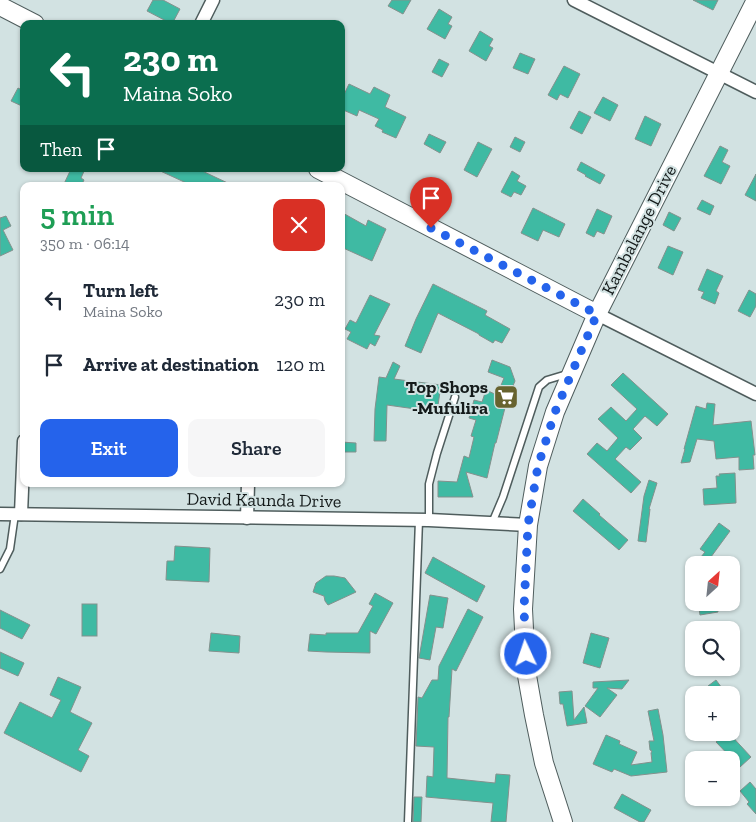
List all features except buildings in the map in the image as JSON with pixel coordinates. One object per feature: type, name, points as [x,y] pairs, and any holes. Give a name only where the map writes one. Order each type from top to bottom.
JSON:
[{"type":"street","points":[[203,20],[213,0]]},
{"type":"street","points":[[574,0],[756,92]]},
{"type":"street","name":"Kambalange Drive","points":[[563,822],[544,763],[526,670],[524,609],[528,525],[538,466],[555,412],[597,314],[756,0]]},
{"type":"street","points":[[0,6],[26,20]]},
{"type":"street","points":[[322,172],[334,182]]},
{"type":"street","points":[[345,188],[756,394]]},
{"type":"street","points":[[18,514],[20,487]]},
{"type":"street","points":[[247,518],[248,487]]},
{"type":"street","name":"David Kaunda Drive","points":[[0,514],[424,520],[528,525]]},
{"type":"lane","points":[[492,523],[503,497],[539,387],[547,380],[571,372]]},
{"type":"lane","points":[[408,822],[424,520],[429,484],[455,396]]},
{"type":"lane","points":[[0,569],[10,549],[18,514]]},
{"type":"place","name":"Top Shops -Mufulira","points":[[506,397]]},
{"type":"route","points":[[431,228],[597,314],[555,412],[538,466],[528,525],[524,609],[526,654]]}]
